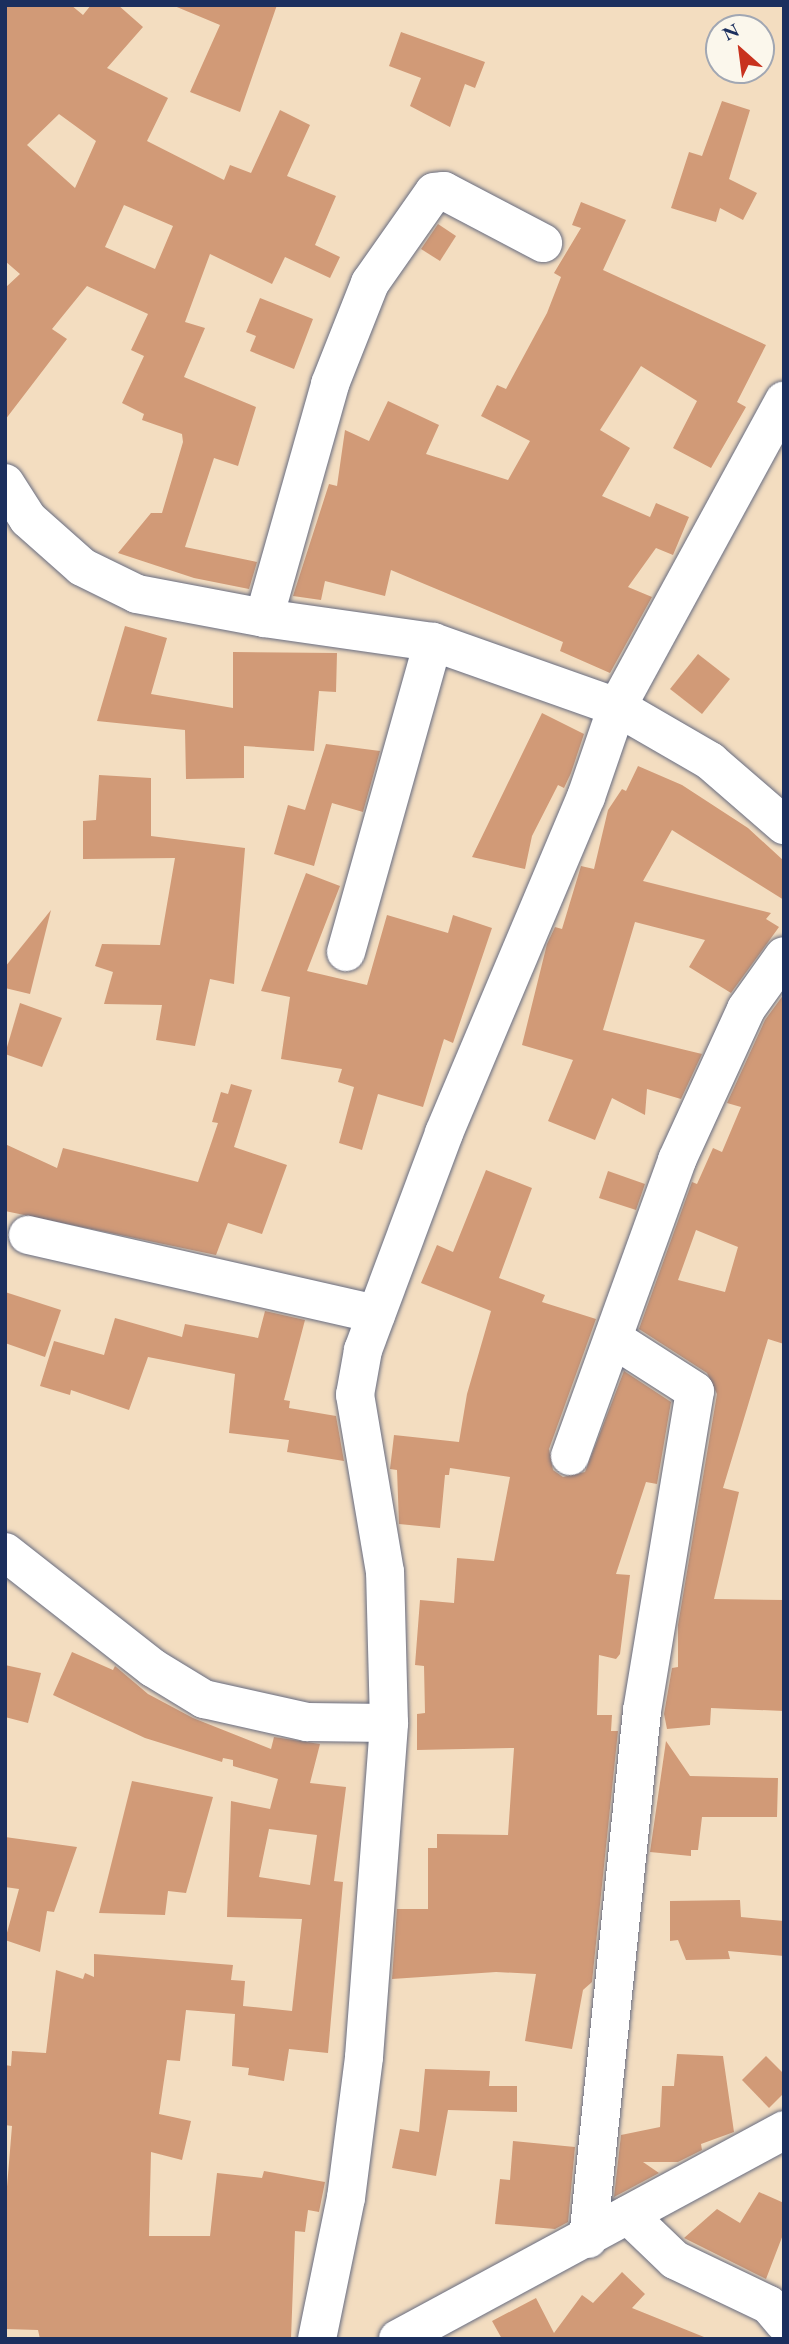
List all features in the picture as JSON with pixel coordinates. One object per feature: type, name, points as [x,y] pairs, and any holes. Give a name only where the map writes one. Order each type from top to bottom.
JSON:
[{"type":"street","points":[[264,618],[330,384],[365,295],[434,192],[444,191],[543,243]]},
{"type":"street","points":[[317,2339],[346,2198],[363,2057],[389,1723],[386,1572],[355,1395],[363,1350],[444,1133],[586,797],[617,707],[784,401]]},
{"type":"street","points":[[6,487],[28,519],[82,568],[137,594],[264,618],[433,642],[617,707],[710,761],[784,825]]},
{"type":"street","points":[[346,952],[433,642]]},
{"type":"street","points":[[569,1456],[614,1339],[677,1160],[746,1009],[784,956]]},
{"type":"street","points":[[28,1234],[376,1314]]},
{"type":"street","points":[[588,2239],[642,1711],[695,1391],[614,1339]]},
{"type":"street","points":[[5,1552],[153,1668],[204,1699],[307,1722],[389,1723]]},
{"type":"street","points":[[415,2335],[784,2130]]},
{"type":"street","points":[[628,2215],[675,2260],[769,2305],[784,2322]]},
{"type":"building","points":[[5,5],[71,5],[83,15],[91,5],[118,5],[143,27],[107,68],[168,98],[147,141],[224,180],[230,165],[251,173],[280,110],[310,125],[287,176],[336,196],[315,245],[340,257],[330,278],[285,257],[272,284],[210,254],[185,322],[205,328],[184,377],[256,407],[238,466],[214,458],[185,547],[257,562],[249,589],[194,578],[118,553],[151,513],[162,513],[183,442],[182,434],[142,420],[144,414],[122,403],[144,356],[131,350],[148,314],[87,286],[52,329],[67,339],[5,420],[5,288],[20,274],[5,261]],"holes":[[[59,114],[96,141],[75,188],[27,145]],[[124,205],[173,226],[155,269],[105,247]]]},
{"type":"building","points":[[172,5],[277,5],[240,112],[190,92],[220,25]]},
{"type":"building","points":[[401,32],[485,62],[475,88],[465,84],[450,127],[410,106],[421,78],[389,66]]},
{"type":"building","points":[[722,101],[750,110],[729,179],[757,193],[743,220],[720,208],[716,222],[671,208],[689,152],[702,156]]},
{"type":"building","points":[[581,202],[626,220],[603,270],[766,345],[737,402],[746,407],[711,468],[673,448],[697,401],[641,366],[600,430],[630,448],[602,496],[650,517],[656,503],[689,517],[673,555],[656,548],[628,587],[652,597],[610,673],[560,651],[563,642],[391,570],[385,596],[325,581],[321,600],[293,596],[329,484],[337,486],[345,430],[369,441],[388,401],[439,425],[426,454],[508,480],[530,441],[481,416],[497,385],[506,389],[547,313],[561,277],[554,273],[581,228],[572,225]]},
{"type":"building","points":[[438,224],[456,236],[440,261],[421,249]]},
{"type":"building","points":[[260,298],[313,319],[294,369],[250,351],[256,336],[246,332]]},
{"type":"building","points":[[125,626],[167,638],[151,694],[233,708],[233,652],[337,653],[336,692],[319,691],[314,751],[244,746],[244,778],[186,779],[185,730],[97,721]]},
{"type":"building","points":[[698,654],[730,679],[702,714],[670,689]]},
{"type":"building","points":[[542,713],[584,734],[564,788],[558,785],[532,836],[525,869],[472,857]]},
{"type":"building","points":[[326,744],[380,751],[363,812],[332,803],[314,866],[274,854],[288,805],[305,810]]},
{"type":"building","points":[[638,766],[682,785],[748,828],[784,861],[784,900],[672,830],[643,881],[771,913],[766,919],[779,927],[731,993],[689,967],[705,940],[635,922],[603,1030],[702,1054],[681,1099],[647,1089],[645,1115],[612,1098],[595,1140],[548,1121],[573,1060],[522,1045],[547,944],[555,927],[562,929],[581,866],[594,869],[608,810],[622,789],[626,791]]},
{"type":"building","points":[[99,775],[151,778],[151,836],[245,848],[234,984],[210,979],[195,1046],[156,1040],[162,1005],[104,1004],[113,972],[95,966],[102,944],[160,945],[175,858],[83,859],[83,821],[96,820]]},
{"type":"building","points":[[306,873],[340,886],[307,971],[367,985],[387,915],[448,933],[453,915],[492,928],[453,1043],[444,1039],[423,1107],[378,1094],[362,1150],[339,1143],[354,1087],[338,1082],[342,1069],[281,1059],[290,997],[261,991]]},
{"type":"building","points":[[51,910],[30,994],[5,988],[5,967]]},
{"type":"building","points":[[784,994],[784,1344],[768,1339],[723,1488],[739,1492],[714,1599],[784,1600],[784,1711],[711,1708],[710,1725],[667,1729],[664,1714],[672,1668],[678,1667],[678,1625],[717,1394],[707,1373],[639,1329],[692,1182],[697,1184],[713,1148],[722,1152],[741,1107],[727,1103],[765,1020]],"holes":[[[696,1230],[738,1247],[725,1292],[678,1280]]]},
{"type":"building","points":[[20,1003],[62,1018],[42,1067],[5,1054]]},
{"type":"building","points":[[231,1084],[252,1090],[234,1147],[287,1165],[262,1234],[228,1223],[216,1255],[5,1211],[5,1144],[57,1168],[63,1148],[198,1182],[218,1123],[212,1122],[221,1092],[228,1094]]},
{"type":"building","points":[[486,1170],[532,1188],[499,1278],[545,1295],[542,1302],[596,1319],[549,1449],[553,1470],[563,1477],[585,1472],[624,1371],[671,1402],[657,1484],[646,1482],[616,1574],[630,1575],[620,1654],[616,1659],[599,1655],[597,1715],[612,1715],[611,1731],[618,1731],[592,1982],[583,1990],[572,2049],[525,2041],[536,1974],[496,1972],[392,1979],[397,1909],[428,1909],[428,1848],[437,1848],[437,1834],[508,1835],[514,1748],[417,1750],[417,1714],[425,1713],[424,1666],[415,1665],[420,1600],[454,1603],[457,1558],[494,1561],[510,1477],[450,1468],[449,1475],[445,1475],[440,1528],[399,1524],[397,1470],[390,1469],[394,1435],[459,1442],[467,1394],[491,1311],[421,1283],[437,1245],[453,1252]]},
{"type":"building","points":[[608,1171],[645,1184],[636,1210],[599,1198]]},
{"type":"building","points":[[5,1292],[61,1310],[45,1357],[5,1343]]},
{"type":"building","points":[[265,1311],[305,1320],[284,1400],[290,1401],[289,1408],[336,1416],[344,1461],[287,1452],[289,1440],[229,1433],[235,1374],[148,1357],[129,1410],[71,1390],[70,1395],[40,1386],[54,1341],[104,1355],[115,1318],[182,1337],[185,1324],[258,1338]]},
{"type":"building","points":[[72,1652],[113,1670],[115,1666],[148,1694],[193,1718],[271,1749],[274,1737],[320,1744],[310,1783],[346,1787],[334,1881],[343,1882],[328,2053],[289,2049],[284,2081],[248,2075],[249,2068],[232,2066],[235,2014],[186,2010],[180,2061],[167,2060],[159,2114],[191,2121],[182,2160],[151,2152],[149,2236],[210,2236],[217,2173],[262,2178],[264,2171],[325,2182],[319,2212],[308,2210],[305,2232],[295,2231],[291,2339],[40,2339],[38,2330],[5,2329],[5,2211],[12,2126],[5,2125],[5,2065],[11,2066],[12,2051],[46,2053],[56,1970],[83,1979],[85,1973],[94,1977],[94,1954],[233,1965],[231,1980],[245,1981],[243,2006],[292,2011],[302,1919],[227,1917],[231,1801],[270,1809],[278,1779],[233,1766],[233,1760],[223,1758],[222,1762],[145,1738],[53,1695]],"holes":[[[269,1829],[317,1835],[310,1885],[259,1877]]]},
{"type":"building","points":[[5,1665],[41,1673],[28,1723],[5,1717]]},
{"type":"building","points":[[666,1741],[690,1776],[778,1778],[777,1817],[702,1817],[698,1850],[691,1850],[691,1856],[650,1852]]},
{"type":"building","points":[[132,1781],[213,1797],[186,1893],[168,1891],[165,1915],[99,1913]]},
{"type":"building","points":[[5,1837],[77,1847],[54,1912],[47,1911],[40,1952],[5,1940],[19,1889],[5,1887]]},
{"type":"building","points":[[740,1900],[741,1917],[784,1921],[784,1956],[728,1951],[730,1959],[686,1960],[678,1940],[670,1941],[670,1901]]},
{"type":"building","points":[[677,2054],[723,2056],[734,2132],[701,2144],[702,2150],[678,2162],[643,2162],[659,2173],[614,2197],[621,2135],[660,2127],[662,2086],[674,2086]]},
{"type":"building","points":[[766,2056],[784,2074],[784,2093],[769,2108],[742,2080]]},
{"type":"building","points":[[425,2069],[490,2071],[489,2086],[517,2086],[517,2112],[448,2110],[436,2176],[392,2168],[400,2129],[419,2132]]},
{"type":"building","points":[[513,2141],[575,2147],[568,2222],[555,2229],[495,2224],[500,2179],[510,2180]]},
{"type":"building","points":[[759,2192],[784,2203],[784,2232],[766,2279],[684,2238],[717,2209],[740,2223]]},
{"type":"building","points":[[622,2272],[645,2294],[632,2308],[709,2339],[502,2339],[492,2321],[536,2298],[554,2333],[582,2295],[593,2303]]}]
